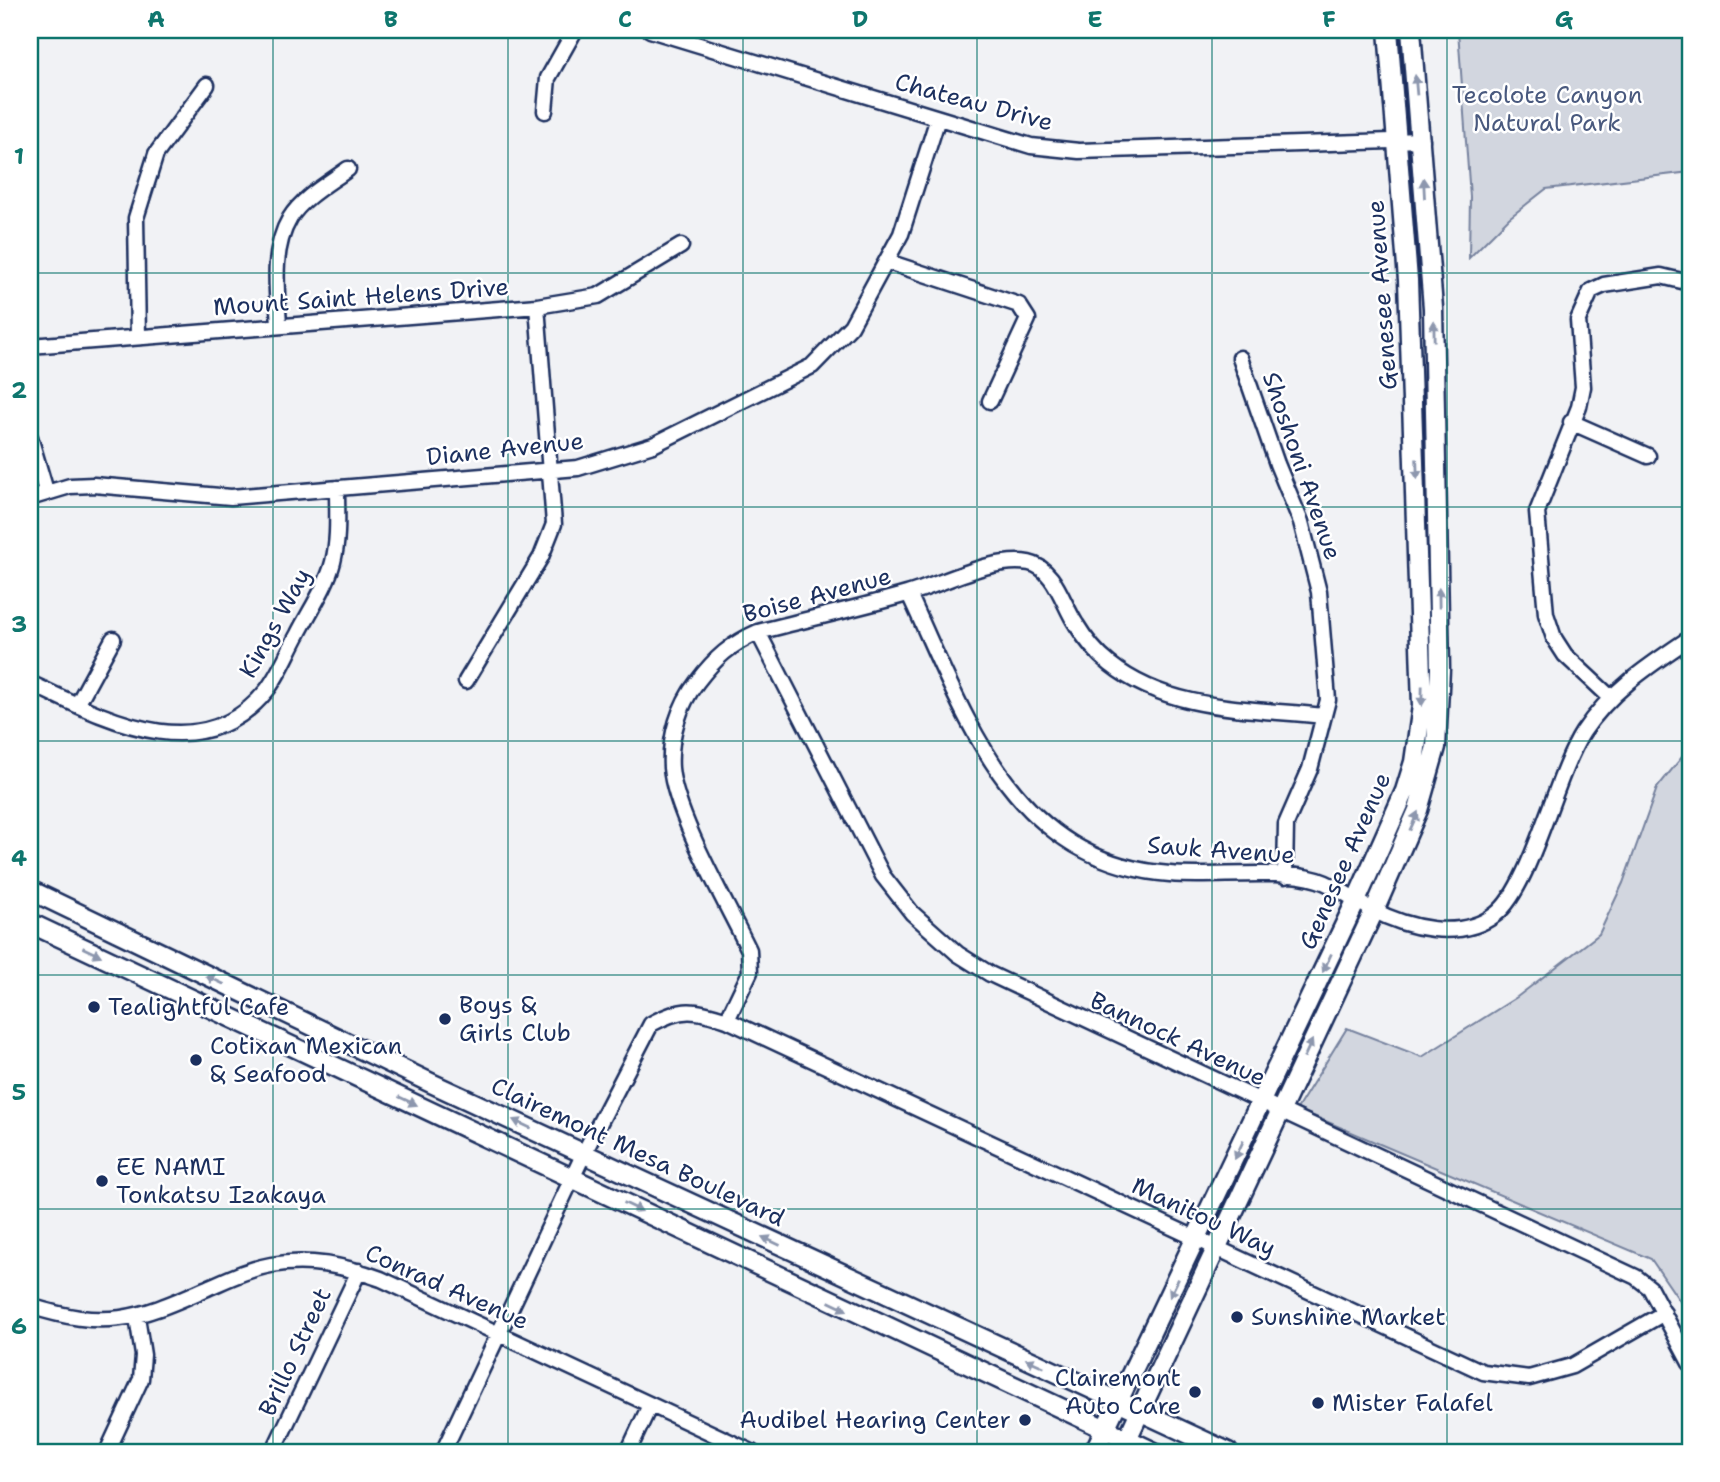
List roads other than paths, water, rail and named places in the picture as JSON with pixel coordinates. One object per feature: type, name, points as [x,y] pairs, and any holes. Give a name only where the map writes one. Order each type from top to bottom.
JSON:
[{"type":"main road","name":"Genesee Avenue","points":[[1094,1452],[1356,901],[1405,791],[1414,762],[1422,706],[1413,387],[1408,280],[1388,30]]},
{"type":"main road","name":"Genesee Avenue","points":[[1124,1446],[1374,911],[1427,785],[1440,711],[1433,308],[1422,140],[1411,30]]},
{"type":"main road","name":"Clairemont Mesa Boulevard","points":[[30,890],[584,1153],[1228,1452]]},
{"type":"main road","points":[[30,923],[874,1322],[1105,1428],[1124,1446],[1154,1452]]},
{"type":"street","points":[[545,111],[548,78],[575,30]]},
{"type":"street","name":"Chateau Drive","points":[[650,30],[1031,146],[1080,151],[1422,140]]},
{"type":"street","points":[[138,337],[136,218],[156,154],[207,85]]},
{"type":"street","name":"Diane Avenue","points":[[30,498],[46,491],[94,485],[231,497],[550,468],[578,468],[653,445],[811,366],[850,326],[888,262],[901,234],[938,118]]},
{"type":"street","points":[[279,324],[276,261],[289,218],[302,204],[348,169]]},
{"type":"street","name":"Mount Saint Helens Drive","points":[[30,346],[279,324],[537,306],[598,296],[681,246]]},
{"type":"street","points":[[888,262],[1019,305],[1028,319],[990,401]]},
{"type":"street","points":[[1610,697],[1565,655],[1554,638],[1546,614],[1537,512],[1579,407],[1583,387],[1578,320],[1591,291],[1604,285],[1661,276],[1690,283]]},
{"type":"street","points":[[466,681],[541,557],[554,524],[537,306]]},
{"type":"street","name":"Shoshoni Avenue","points":[[1240,358],[1277,464],[1301,522],[1319,592],[1328,700],[1310,769],[1286,824],[1285,876]]},
{"type":"street","points":[[1571,422],[1648,456]]},
{"type":"street","points":[[30,437],[46,491]]},
{"type":"street","name":"Kings Way","points":[[77,705],[139,729],[166,734],[187,734],[237,718],[274,680],[333,565],[337,535],[337,488]]},
{"type":"street","name":"Boise Avenue","points":[[727,1020],[750,972],[749,950],[679,803],[671,767],[676,725],[685,697],[726,649],[758,632],[909,594],[1010,561],[1033,563],[1048,574],[1076,625],[1094,649],[1111,665],[1153,689],[1177,700],[1324,716]]},
{"type":"street","name":"Sauk Avenue","points":[[909,594],[976,738],[1000,778],[1014,796],[1051,830],[1090,853],[1168,874],[1285,876],[1317,880],[1395,920],[1440,930],[1470,927],[1497,914],[1517,888],[1560,778],[1583,732],[1610,697],[1644,669],[1690,639]]},
{"type":"street","name":"Bannock Avenue","points":[[758,632],[883,876],[912,913],[958,954],[990,974],[1636,1277],[1650,1287],[1690,1363]]},
{"type":"street","points":[[30,682],[77,705],[113,639]]},
{"type":"street","name":"Manitou Way","points":[[443,1452],[584,1153],[651,1024],[667,1015],[696,1009],[727,1020],[1483,1372],[1528,1378],[1572,1366],[1664,1313]]},
{"type":"street","name":"Conrad Avenue","points":[[30,1306],[83,1319],[137,1317],[268,1265],[293,1262],[340,1266],[359,1271],[499,1333],[752,1452]]},
{"type":"street","name":"Brillo Street","points":[[273,1452],[359,1271]]},
{"type":"street","points":[[107,1452],[141,1380],[143,1355],[137,1317]]},
{"type":"street","points":[[628,1452],[650,1405]]},
{"type":"place","name":"Tealightful Cafe","points":[[94,1007]]},
{"type":"place","name":"Boys & Girls Club","points":[[445,1019]]},
{"type":"place","name":"Cotixan Mexican & Seafood","points":[[196,1060]]},
{"type":"place","name":"EE NAMI Tonkatsu Izakaya","points":[[102,1181]]},
{"type":"place","name":"Sunshine Market","points":[[1237,1317]]},
{"type":"place","name":"Clairemont Auto Care","points":[[1195,1392]]},
{"type":"place","name":"Mister Falafel","points":[[1318,1403]]},
{"type":"place","name":"Audibel Hearing Center","points":[[1025,1420]]},
{"type":"park label","name":"Tecolote Canyon Natural Park","points":[[1547,109]]}]
